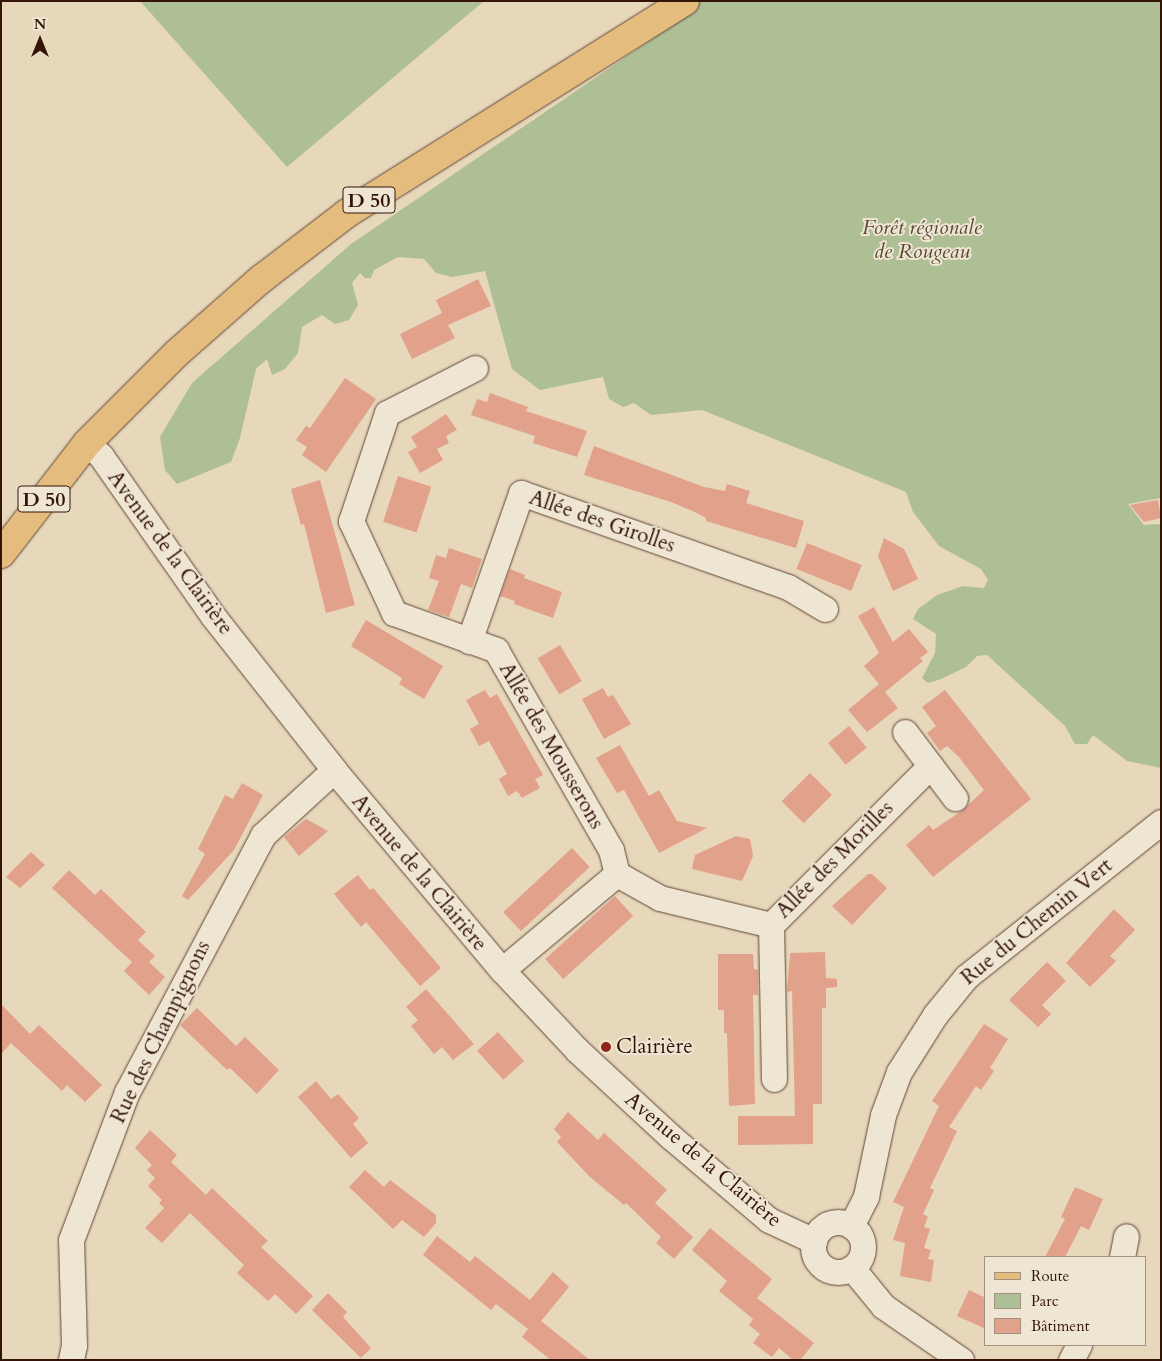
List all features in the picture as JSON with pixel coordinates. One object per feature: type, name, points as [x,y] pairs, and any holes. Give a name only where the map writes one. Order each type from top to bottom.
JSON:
[{"type":"main road","name":"D 50","points":[[1,554],[87,443],[177,353],[261,279],[346,214],[685,1]]},
{"type":"street","name":"Allée des Mousserons","points":[[475,368],[387,413],[351,521],[394,613],[496,650],[610,850],[617,874]]},
{"type":"street","name":"Avenue de la Clairière","points":[[87,443],[101,456],[213,616],[334,770],[502,970],[577,1050],[671,1136],[769,1220],[814,1242]]},
{"type":"street","name":"Allée des Girolles","points":[[469,641],[521,493],[788,587],[825,609]]},
{"type":"street","points":[[905,732],[955,798]]},
{"type":"street","name":"Allée des Morilles","points":[[617,874],[660,898],[770,925],[930,766]]},
{"type":"street","name":"Rue des Champignons","points":[[71,1360],[74,1345],[71,1240],[127,1092],[262,835],[334,770]]},
{"type":"street","name":"Rue du Chemin Vert","points":[[851,1226],[866,1196],[883,1115],[899,1072],[935,1015],[966,977],[1161,822]]},
{"type":"street","points":[[502,970],[617,874]]},
{"type":"street","points":[[770,925],[774,1079]]},
{"type":"street","points":[[844,1223],[851,1226],[857,1231],[863,1246],[862,1255],[852,1268],[837,1272],[821,1265],[816,1258],[814,1242],[828,1224],[844,1223]]},
{"type":"street","points":[[852,1268],[883,1306],[961,1360]]},
{"type":"street","points":[[1071,1360],[1078,1346]]},
{"type":"green space","points":[[140,1],[484,1],[287,167]]},
{"type":"green space","name":"Forêt régionale de Rougeau","points":[[695,1],[1161,1],[1161,498],[1128,504],[1144,525],[1161,524],[1161,768],[1127,761],[1093,735],[1087,744],[1075,744],[1065,726],[987,655],[977,656],[966,667],[941,679],[928,683],[922,678],[935,653],[936,634],[913,619],[918,609],[937,595],[963,586],[984,588],[988,580],[981,569],[939,546],[913,512],[906,492],[702,410],[651,415],[634,403],[623,407],[609,399],[603,377],[540,390],[512,369],[485,271],[452,277],[436,273],[424,259],[398,257],[374,270],[371,278],[365,278],[360,273],[352,283],[358,305],[349,320],[335,324],[322,315],[302,327],[298,353],[285,369],[272,375],[267,359],[256,369],[240,438],[231,462],[177,484],[165,470],[160,437],[192,383],[351,244],[698,8]]},
{"type":"building","points":[[478,279],[491,306],[448,325],[455,338],[412,359],[400,334],[442,313],[436,300]]},
{"type":"building","points":[[345,378],[376,399],[326,472],[302,455],[307,447],[296,440],[306,426],[310,428]]},
{"type":"building","points":[[490,393],[528,407],[526,411],[587,431],[577,457],[533,443],[535,436],[471,415],[477,399],[487,402]]},
{"type":"building","points":[[446,414],[457,430],[446,436],[449,443],[437,449],[443,460],[420,473],[408,452],[417,447],[411,437]]},
{"type":"building","points":[[594,446],[704,487],[725,491],[727,484],[750,491],[746,503],[804,521],[796,548],[706,521],[706,518],[695,512],[671,502],[584,475]]},
{"type":"building","points":[[398,476],[431,487],[416,532],[383,522]]},
{"type":"building","points":[[320,480],[355,605],[326,613],[304,524],[301,525],[291,489]]},
{"type":"building","points":[[1158,500],[1161,518],[1144,522],[1130,505]]},
{"type":"building","points":[[884,538],[904,549],[918,579],[893,591],[878,556]]},
{"type":"building","points":[[807,543],[862,565],[851,591],[797,569]]},
{"type":"building","points":[[449,548],[482,559],[472,588],[461,584],[449,617],[428,610],[439,581],[429,578],[436,555],[446,558]]},
{"type":"building","points":[[510,569],[525,575],[524,578],[562,592],[553,618],[514,604],[515,601],[500,596]]},
{"type":"building","points":[[874,607],[893,642],[909,629],[928,652],[920,658],[923,661],[885,692],[898,708],[867,732],[848,710],[879,684],[864,666],[879,653],[858,616]]},
{"type":"building","points":[[366,620],[443,666],[424,699],[399,684],[402,678],[351,646]]},
{"type":"building","points":[[560,645],[582,681],[559,694],[538,658]]},
{"type":"building","points":[[603,688],[608,697],[613,695],[631,724],[604,739],[582,699]]},
{"type":"building","points":[[485,690],[490,698],[497,694],[543,775],[535,779],[540,788],[522,798],[517,791],[508,796],[499,779],[507,774],[489,741],[479,746],[470,729],[479,724],[466,700]]},
{"type":"building","points":[[945,690],[1031,799],[933,877],[906,845],[929,825],[933,830],[963,810],[984,790],[959,757],[947,746],[940,751],[927,733],[936,726],[922,707]]},
{"type":"building","points":[[849,726],[867,748],[846,765],[828,743]]},
{"type":"building","points":[[620,745],[649,796],[659,790],[677,821],[707,828],[659,853],[624,790],[617,793],[596,758]]},
{"type":"building","points":[[810,773],[832,795],[804,823],[782,801]]},
{"type":"building","points":[[242,783],[263,795],[234,850],[188,900],[182,896],[205,854],[198,849],[225,795],[233,799]]},
{"type":"building","points":[[306,819],[328,831],[299,856],[284,837]]},
{"type":"building","points":[[736,836],[750,839],[753,856],[742,881],[692,869],[695,855]]},
{"type":"building","points":[[572,848],[590,867],[521,931],[503,912]]},
{"type":"building","points":[[31,852],[45,865],[20,888],[6,877]]},
{"type":"building","points":[[69,870],[95,895],[101,889],[146,932],[138,940],[155,956],[149,962],[165,977],[149,995],[124,971],[132,962],[52,888]]},
{"type":"building","points":[[868,874],[872,874],[887,888],[852,925],[832,906]]},
{"type":"building","points":[[358,875],[370,890],[373,888],[441,968],[420,986],[366,922],[361,927],[334,894]]},
{"type":"building","points":[[615,896],[633,916],[563,979],[545,959]]},
{"type":"building","points":[[1114,909],[1135,930],[1110,956],[1116,961],[1090,987],[1066,963]]},
{"type":"building","points":[[825,952],[826,978],[837,979],[837,987],[826,988],[826,1008],[822,1008],[822,1104],[813,1104],[813,1144],[738,1145],[738,1116],[795,1116],[792,991],[787,992],[790,953]]},
{"type":"building","points":[[718,954],[753,954],[754,969],[758,970],[758,995],[753,995],[755,1104],[729,1106],[727,1033],[724,1033],[724,1010],[718,1010]]},
{"type":"building","points":[[1047,962],[1066,981],[1042,1005],[1051,1014],[1038,1027],[1009,1000]]},
{"type":"building","points":[[426,989],[474,1044],[453,1060],[442,1047],[434,1054],[411,1026],[418,1020],[406,1007]]},
{"type":"building","points":[[1,1004],[30,1034],[39,1025],[102,1085],[85,1102],[67,1085],[62,1091],[11,1043],[1,1054]]},
{"type":"building","points":[[197,1008],[236,1046],[245,1037],[279,1070],[257,1094],[230,1068],[227,1070],[180,1025]]},
{"type":"building","points":[[984,1024],[1008,1039],[990,1068],[994,1071],[981,1090],[976,1086],[949,1127],[957,1131],[930,1188],[934,1190],[923,1214],[928,1217],[924,1227],[930,1229],[924,1248],[931,1250],[928,1259],[934,1260],[931,1282],[900,1276],[905,1243],[893,1240],[904,1207],[893,1202],[939,1106],[932,1101]]},
{"type":"building","points":[[498,1032],[524,1061],[503,1080],[477,1051]]},
{"type":"building","points":[[316,1081],[331,1099],[338,1094],[359,1118],[353,1124],[368,1143],[351,1158],[298,1097]]},
{"type":"building","points":[[568,1112],[598,1140],[604,1133],[667,1190],[655,1203],[693,1237],[674,1259],[656,1243],[661,1237],[626,1203],[624,1205],[590,1177],[557,1142],[561,1137],[554,1129]]},
{"type":"building","points":[[150,1130],[177,1155],[171,1162],[206,1195],[212,1188],[268,1241],[261,1247],[313,1296],[296,1314],[275,1294],[268,1301],[237,1273],[244,1265],[190,1213],[162,1243],[145,1228],[164,1208],[159,1203],[162,1200],[148,1186],[155,1178],[147,1170],[152,1165],[135,1148]]},
{"type":"building","points":[[365,1170],[384,1187],[390,1180],[436,1215],[436,1223],[424,1237],[402,1220],[393,1229],[349,1187]]},
{"type":"building","points":[[1075,1187],[1103,1199],[1089,1230],[1081,1226],[1066,1256],[1046,1256],[1065,1219],[1061,1217]]},
{"type":"building","points":[[710,1228],[772,1279],[757,1298],[814,1343],[800,1360],[793,1360],[779,1348],[772,1357],[753,1343],[760,1334],[749,1325],[753,1319],[719,1291],[727,1281],[692,1250]]},
{"type":"building","points":[[437,1236],[470,1262],[475,1256],[530,1300],[553,1272],[569,1287],[541,1321],[590,1360],[551,1360],[522,1337],[528,1329],[496,1304],[491,1310],[423,1255]]},
{"type":"building","points":[[969,1290],[984,1297],[984,1328],[957,1316]]},
{"type":"building","points":[[328,1293],[347,1312],[343,1317],[371,1348],[361,1358],[312,1310]]},
{"type":"place","name":"Clairière","points":[[606,1047]]}]
